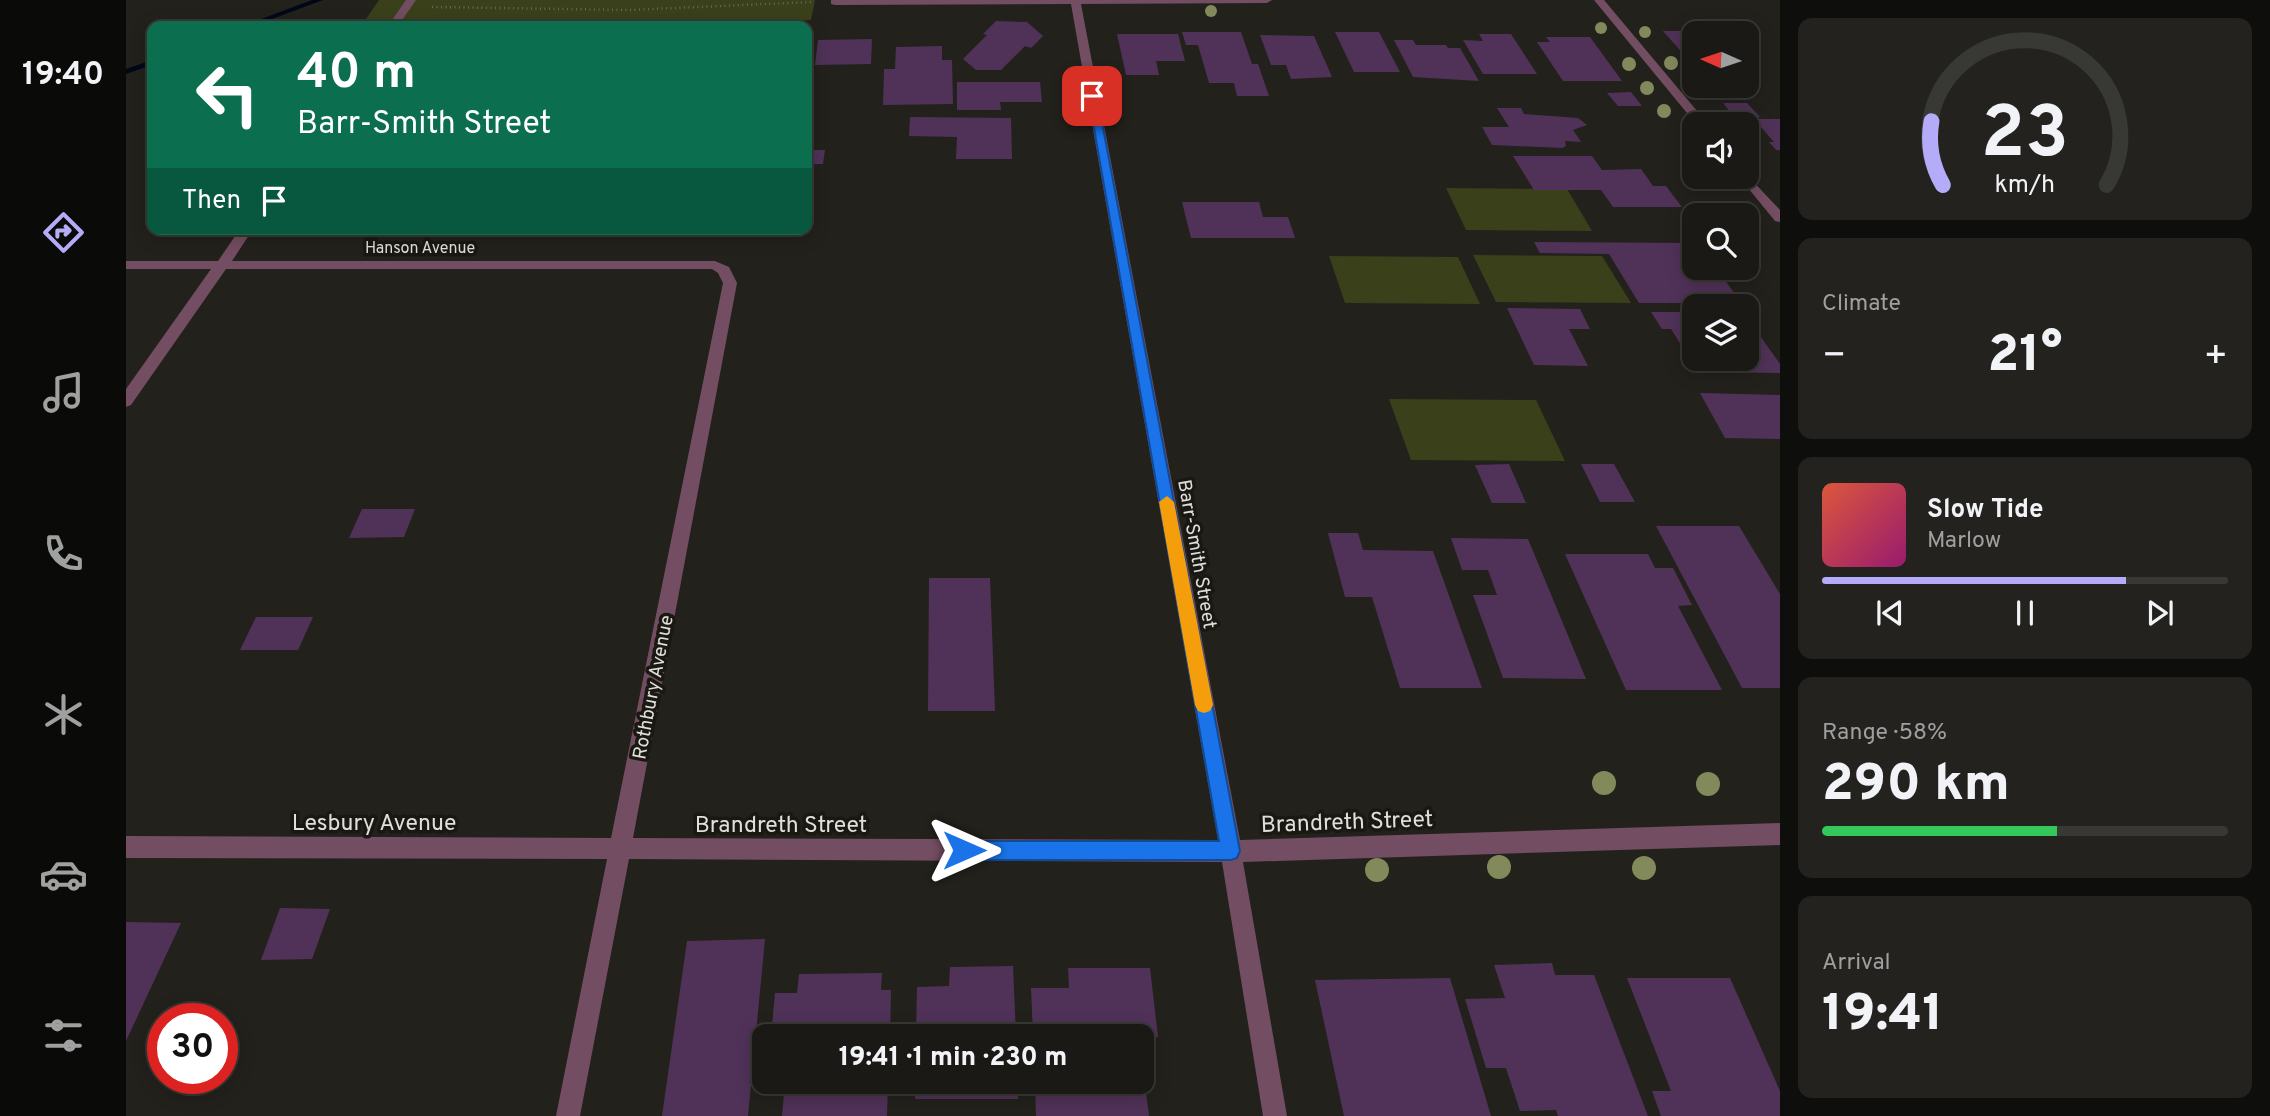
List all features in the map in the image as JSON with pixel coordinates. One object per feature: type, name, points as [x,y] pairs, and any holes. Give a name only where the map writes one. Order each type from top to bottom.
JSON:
[{"type":"street","points":[[835,2],[1267,0]]},
{"type":"street","points":[[1599,0],[1692,112]]},
{"type":"street","name":"Barr-Smith Street","points":[[1075,1],[1231,851],[1275,1116]]},
{"type":"street","points":[[396,21],[409,3]]},
{"type":"street","points":[[1755,189],[1780,218]]},
{"type":"street","points":[[126,401],[243,235]]},
{"type":"street","name":"Hanson Avenue","points":[[126,265],[715,265]]},
{"type":"street","name":"Rothbury Avenue","points":[[568,1116],[730,283],[724,270],[715,265]]},
{"type":"street","name":"Brandreth Street","points":[[621,850],[1231,851],[1780,834]]},
{"type":"street","name":"Lesbury Avenue","points":[[126,847],[621,850]]},
{"type":"path","points":[[409,3],[630,10],[835,2]]},
{"type":"green space","points":[[379,0],[815,0],[811,20],[365,21]]},
{"type":"green space","points":[[1446,188],[1567,189],[1592,231],[1466,230]]},
{"type":"green space","points":[[1473,255],[1602,256],[1631,303],[1496,302]]},
{"type":"green space","points":[[1329,256],[1458,257],[1480,304],[1345,303]]},
{"type":"green space","points":[[1389,399],[1536,400],[1565,461],[1411,460]]},
{"type":"building","points":[[996,21],[1027,22],[1043,36],[1031,48],[1025,46],[1001,70],[976,70],[963,59],[987,35],[983,34]]},
{"type":"building","points":[[1663,31],[1682,31],[1682,52]]},
{"type":"building","points":[[1182,32],[1241,32],[1252,64],[1258,64],[1269,96],[1237,96],[1234,83],[1209,83],[1198,45],[1186,45]]},
{"type":"building","points":[[1335,32],[1379,32],[1400,72],[1354,72]]},
{"type":"building","points":[[1117,34],[1178,34],[1185,61],[1156,61],[1159,75],[1126,75]]},
{"type":"building","points":[[1479,34],[1511,34],[1537,74],[1483,74],[1463,40],[1483,41]]},
{"type":"building","points":[[1260,35],[1314,36],[1332,77],[1291,79],[1286,65],[1271,65]]},
{"type":"building","points":[[1546,37],[1590,37],[1622,81],[1563,81],[1537,42],[1550,42]]},
{"type":"building","points":[[872,39],[871,64],[815,65],[818,40]]},
{"type":"building","points":[[1394,40],[1413,40],[1416,45],[1460,48],[1479,81],[1413,77]]},
{"type":"building","points":[[942,46],[942,60],[952,60],[953,104],[883,105],[884,69],[895,69],[896,47]]},
{"type":"building","points":[[957,82],[1040,82],[1042,102],[1000,102],[1001,110],[957,110]]},
{"type":"building","points":[[1631,92],[1642,106],[1618,106],[1607,93]]},
{"type":"building","points":[[1723,103],[1747,103],[1755,112],[1730,112]]},
{"type":"building","points":[[1497,108],[1521,108],[1524,114],[1578,118],[1587,125],[1573,130],[1581,142],[1565,141],[1566,146],[1562,148],[1492,145],[1482,127],[1509,127]]},
{"type":"building","points":[[910,117],[1011,118],[1012,159],[956,159],[957,137],[909,136]]},
{"type":"building","points":[[1759,119],[1780,119],[1780,150],[1776,150],[1769,142],[1774,142],[1759,125]]},
{"type":"building","points":[[812,150],[825,150],[823,164],[812,164]]},
{"type":"building","points":[[1513,156],[1592,156],[1602,170],[1641,169],[1653,186],[1666,186],[1682,207],[1613,207],[1601,190],[1534,190]]},
{"type":"building","points":[[1182,202],[1259,202],[1263,217],[1288,217],[1295,238],[1191,238]]},
{"type":"building","points":[[1534,242],[1682,243],[1682,280],[1725,280],[1735,294],[1682,294],[1682,303],[1639,303],[1609,254],[1540,253]]},
{"type":"building","points":[[1507,308],[1580,309],[1590,329],[1569,329],[1588,366],[1534,365]]},
{"type":"building","points":[[1651,312],[1682,312],[1682,347],[1671,329],[1662,329]]},
{"type":"building","points":[[1759,334],[1780,364],[1780,373],[1698,372],[1759,371]]},
{"type":"building","points":[[1700,393],[1780,395],[1780,439],[1725,438]]},
{"type":"building","points":[[1509,464],[1526,503],[1492,503],[1475,465]]},
{"type":"building","points":[[1581,464],[1614,464],[1635,502],[1600,502]]},
{"type":"building","points":[[362,509],[415,509],[404,537],[349,538]]},
{"type":"building","points":[[1656,526],[1739,526],[1780,594],[1780,688],[1742,688]]},
{"type":"building","points":[[1328,533],[1358,533],[1363,550],[1433,551],[1482,688],[1400,688],[1372,597],[1345,597]]},
{"type":"building","points":[[1451,538],[1528,539],[1586,679],[1503,678],[1473,595],[1497,595],[1488,570],[1462,570]]},
{"type":"building","points":[[1565,554],[1648,554],[1655,568],[1673,568],[1692,605],[1678,606],[1722,690],[1626,690]]},
{"type":"building","points":[[929,578],[990,578],[995,711],[928,711]]},
{"type":"building","points":[[256,617],[313,617],[298,650],[240,650]]},
{"type":"building","points":[[280,908],[330,909],[312,959],[261,960]]},
{"type":"building","points":[[126,922],[181,923],[126,1041]]},
{"type":"building","points":[[765,939],[757,1024],[752,1024],[752,1074],[748,1116],[662,1116],[687,941]]},
{"type":"building","points":[[1552,963],[1555,975],[1594,975],[1648,1116],[1558,1116],[1556,1110],[1520,1111],[1506,1068],[1486,1068],[1465,999],[1505,998],[1494,965]]},
{"type":"building","points":[[1013,966],[1015,1024],[916,1024],[917,987],[949,986],[950,967]]},
{"type":"building","points":[[1068,968],[1150,968],[1158,1037],[1154,1037],[1154,1024],[1032,1024],[1031,988],[1069,988]]},
{"type":"building","points":[[882,973],[881,990],[891,990],[890,1024],[772,1024],[775,993],[797,993],[799,974]]},
{"type":"building","points":[[1450,978],[1491,1116],[1344,1116],[1315,980]]},
{"type":"building","points":[[1627,978],[1730,978],[1780,1091],[1780,1116],[1661,1116],[1652,1091],[1671,1091]]},
{"type":"building","points":[[784,1094],[888,1094],[887,1116],[782,1116]]},
{"type":"building","points":[[915,1094],[1018,1094],[1018,1099],[915,1099]]},
{"type":"building","points":[[1035,1094],[1146,1094],[1149,1116],[1036,1116]]},
{"type":"waterway","points":[[261,21],[319,0]]},
{"type":"waterway","points":[[126,72],[147,64]]},
{"type":"slow traffic","points":[[1167,502],[1204,705]]},
{"type":"route","points":[[964,850],[1231,851],[1092,96]]}]
